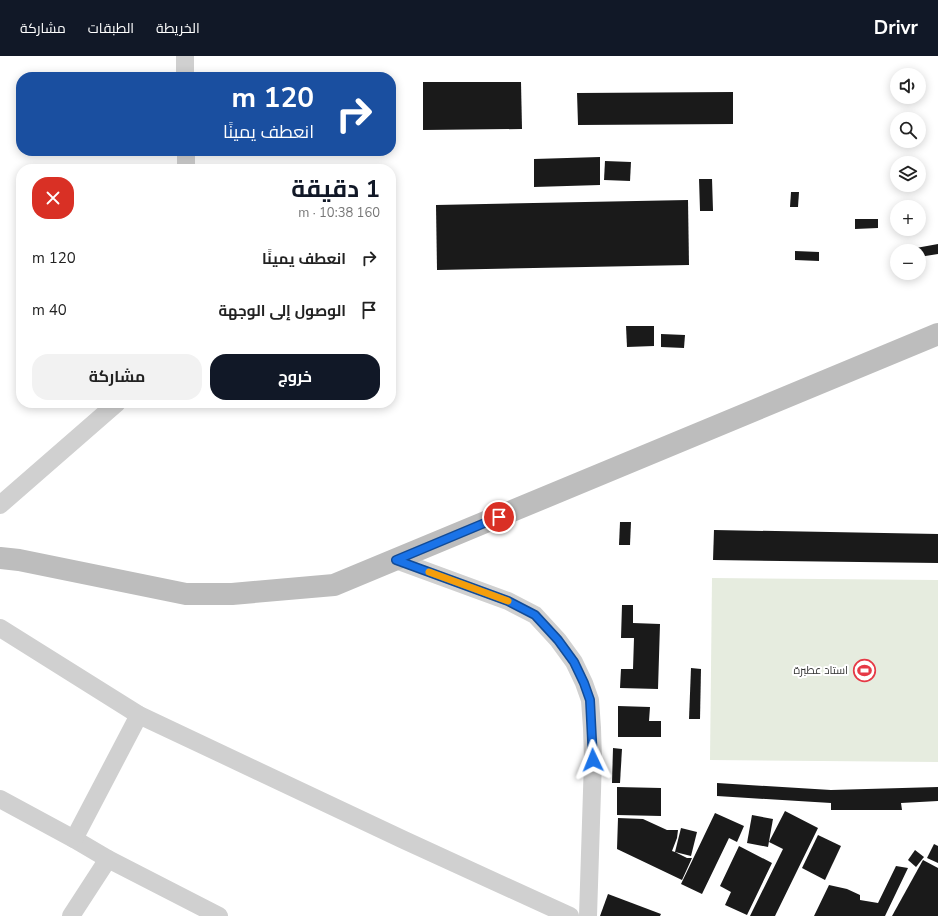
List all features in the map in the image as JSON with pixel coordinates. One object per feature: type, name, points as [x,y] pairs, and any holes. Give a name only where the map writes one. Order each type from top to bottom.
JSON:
[{"type":"street","points":[[185,56],[185,72]]},
{"type":"street","points":[[0,558],[19,560],[186,594],[232,594],[334,585],[938,334]]},
{"type":"street","points":[[0,506],[111,408]]},
{"type":"street","points":[[396,560],[508,601],[535,615],[558,640],[574,662],[590,700],[592,728],[593,760],[588,916]]},
{"type":"street","points":[[0,628],[139,715],[404,840],[570,916]]},
{"type":"street","points":[[74,839],[139,715]]},
{"type":"street","points":[[0,799],[108,859],[219,916]]},
{"type":"street","points":[[71,916],[108,859]]},
{"type":"shaded area","points":[[712,578],[938,580],[938,762],[710,760]]},
{"type":"building","points":[[423,82],[521,82],[522,129],[423,130]]},
{"type":"building","points":[[733,92],[733,124],[578,125],[577,93]]},
{"type":"building","points":[[600,157],[600,185],[534,187],[534,159]]},
{"type":"building","points":[[605,161],[631,162],[630,181],[604,180]]},
{"type":"building","points":[[699,179],[712,179],[713,211],[700,211]]},
{"type":"building","points":[[791,192],[799,192],[798,207],[790,207]]},
{"type":"building","points":[[688,200],[689,265],[437,270],[436,205]]},
{"type":"building","points":[[855,219],[878,219],[878,228],[855,229]]},
{"type":"building","points":[[938,244],[938,254],[926,256],[926,246]]},
{"type":"building","points":[[795,251],[819,252],[819,261],[795,260]]},
{"type":"building","points":[[626,326],[654,326],[654,346],[627,347]]},
{"type":"building","points":[[661,334],[685,335],[684,348],[661,347]]},
{"type":"building","points":[[620,522],[631,522],[630,545],[619,545]]},
{"type":"building","points":[[714,530],[938,534],[938,563],[713,560]]},
{"type":"building","points":[[622,605],[633,605],[633,623],[660,624],[658,689],[620,688],[621,669],[633,669],[634,638],[621,638]]},
{"type":"building","points":[[691,668],[701,669],[700,719],[689,719]]},
{"type":"building","points":[[618,706],[650,707],[649,721],[661,721],[661,737],[618,737]]},
{"type":"building","points":[[613,748],[622,749],[620,783],[612,783]]},
{"type":"building","points":[[717,783],[831,790],[938,787],[938,801],[901,803],[902,810],[831,810],[831,803],[717,796]]},
{"type":"building","points":[[617,787],[661,788],[661,816],[617,815]]},
{"type":"building","points":[[785,811],[818,828],[775,916],[750,916],[783,849],[769,842]]},
{"type":"building","points":[[715,813],[744,826],[737,842],[729,838],[702,894],[681,884]]},
{"type":"building","points":[[752,815],[773,819],[768,847],[747,843]]},
{"type":"building","points":[[618,818],[643,819],[667,830],[678,830],[677,838],[672,851],[687,858],[692,858],[682,880],[617,849]]},
{"type":"building","points":[[681,828],[697,832],[691,856],[675,852]]},
{"type":"building","points":[[818,835],[841,846],[825,880],[802,868]]},
{"type":"building","points":[[934,844],[938,846],[938,863],[927,858]]},
{"type":"building","points":[[739,846],[772,863],[747,915],[725,905],[731,892],[720,886]]},
{"type":"building","points":[[915,850],[924,857],[916,867],[908,860]]},
{"type":"building","points":[[923,860],[938,868],[938,916],[892,916]]},
{"type":"building","points":[[896,866],[908,868],[885,916],[814,916],[829,885],[847,889],[860,895],[860,900],[878,903]]},
{"type":"building","points":[[608,894],[661,914],[660,916],[600,916]]},
{"type":"slow traffic","points":[[429,572],[508,601]]},
{"type":"place","name":"استاد عطبرة","points":[[864,670]]},
{"type":"route","points":[[499,517],[396,560],[508,601],[535,615],[558,640],[574,662],[584,683],[590,700],[593,760]]}]
